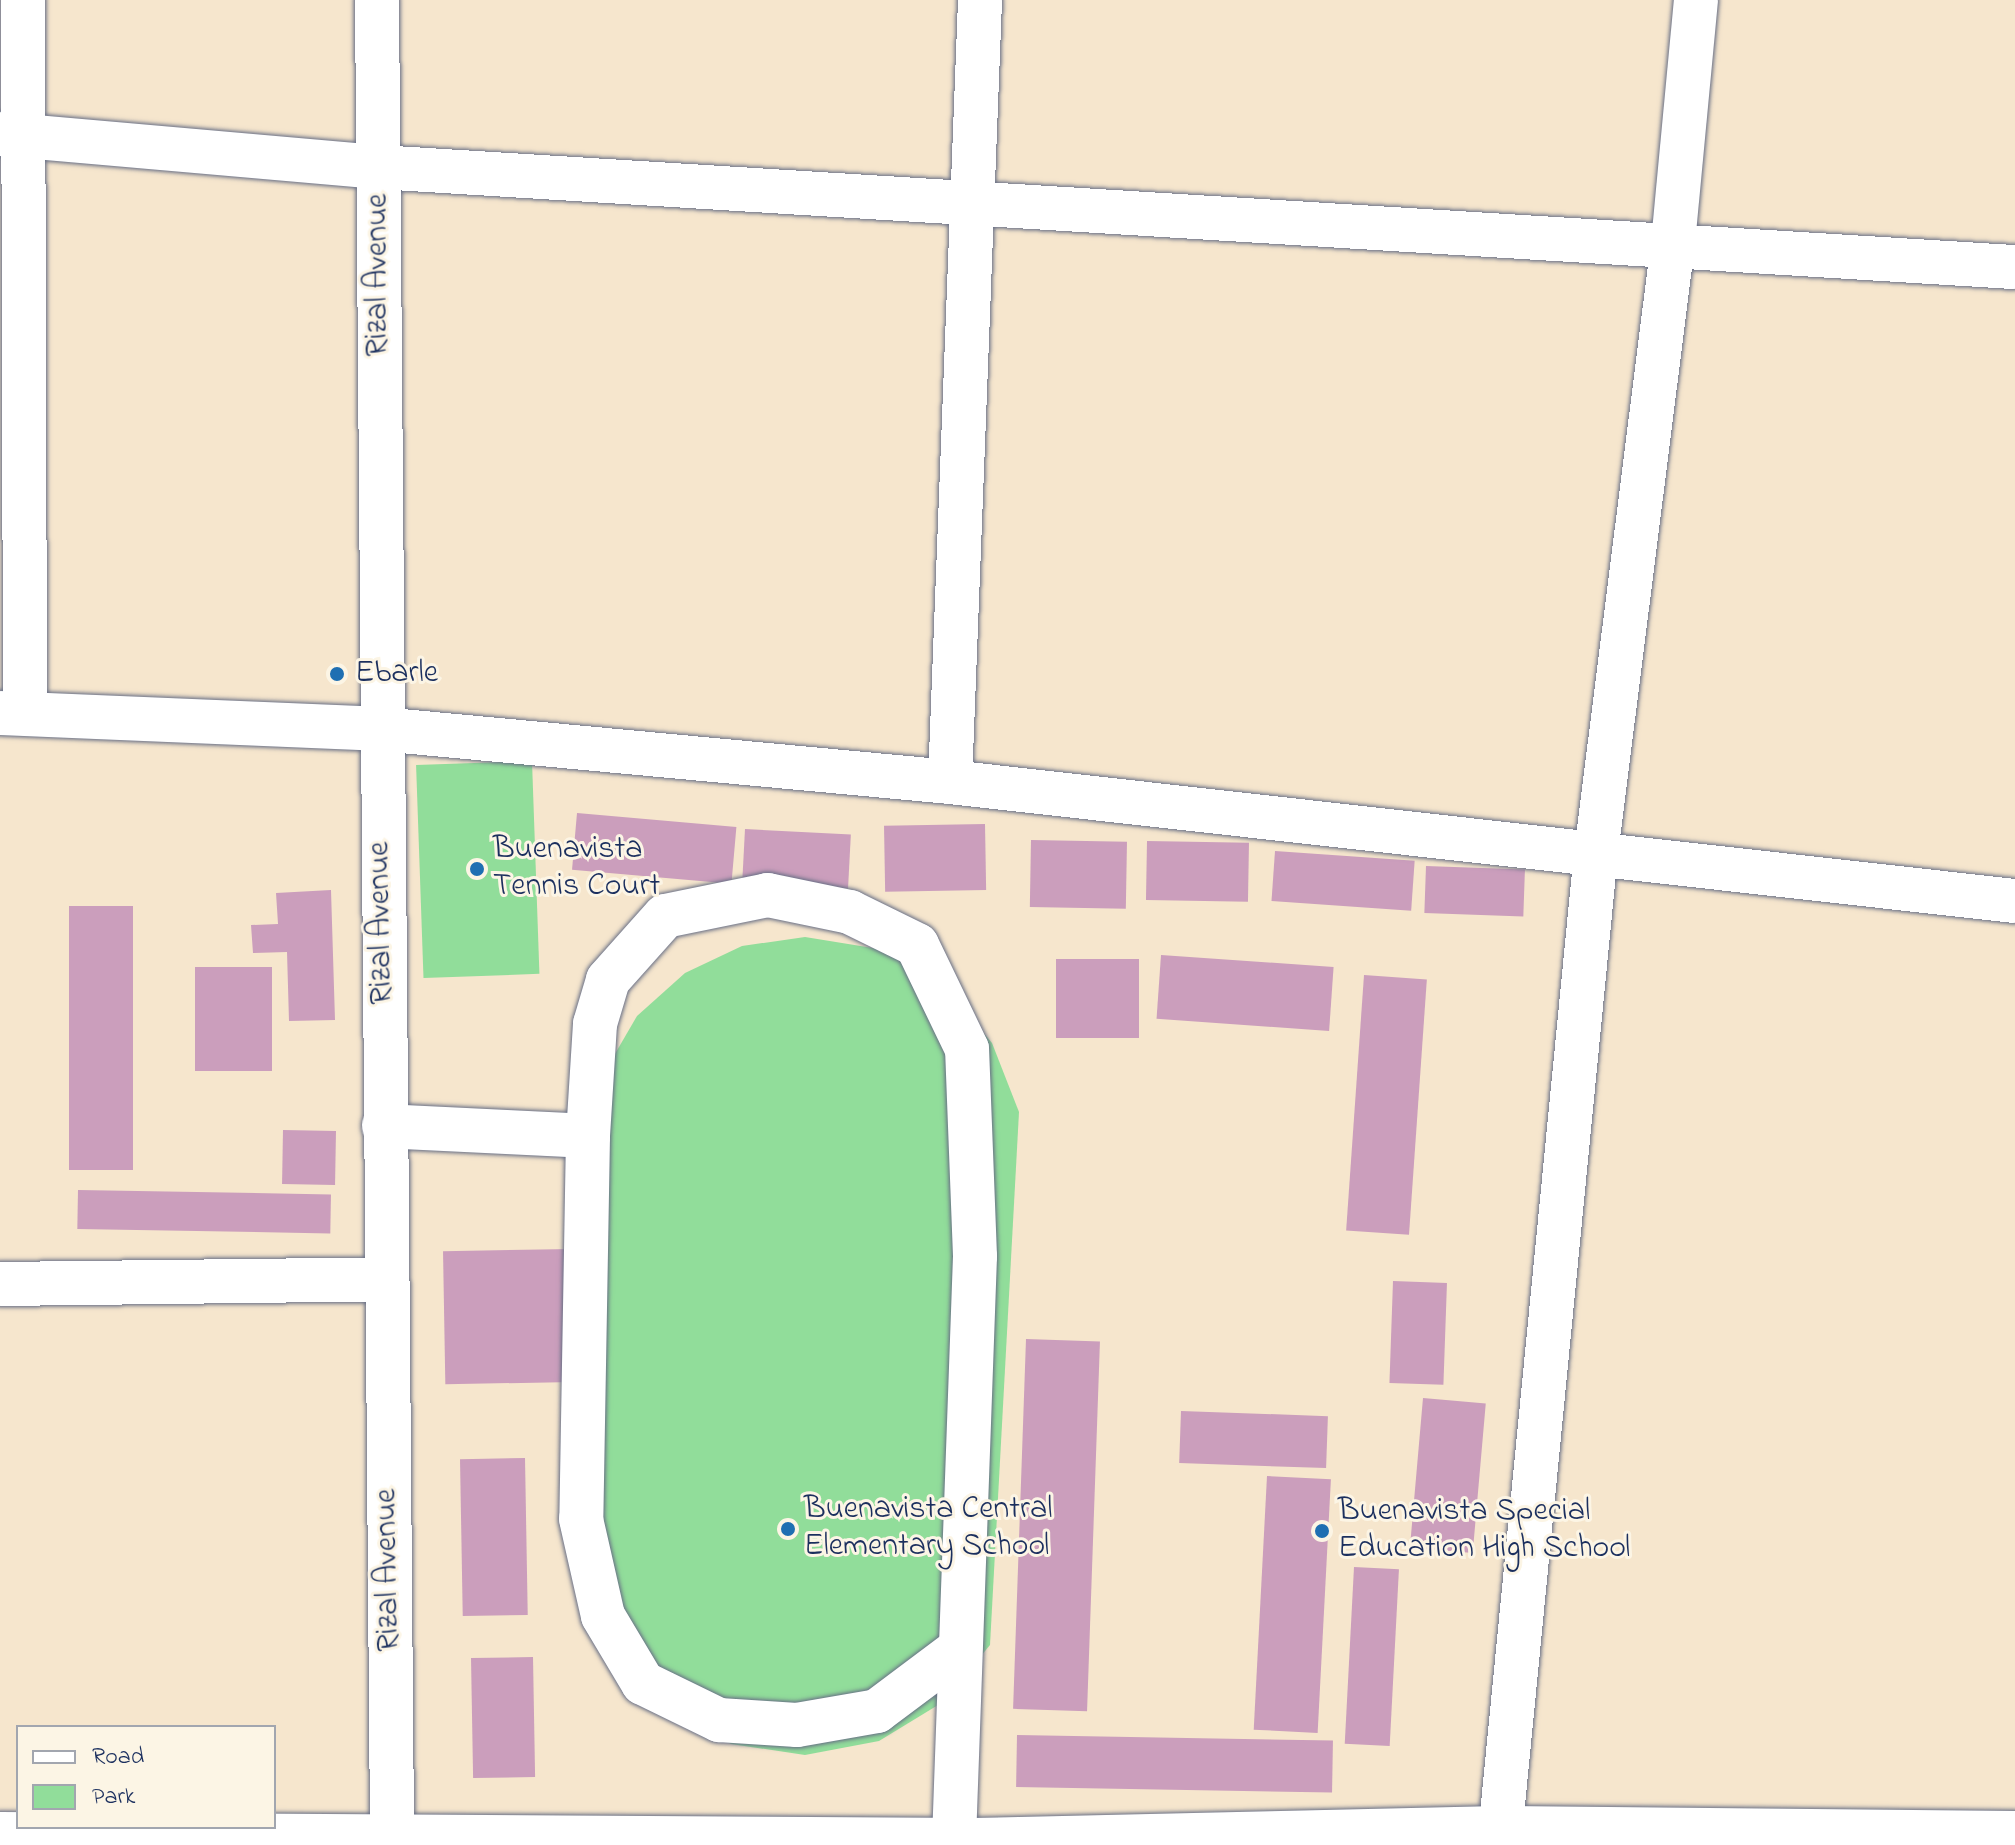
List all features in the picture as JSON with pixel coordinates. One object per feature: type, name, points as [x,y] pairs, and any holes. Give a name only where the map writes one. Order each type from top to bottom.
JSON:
[{"type":"street","points":[[23,0],[10,135],[12,713],[380,729],[950,782],[2015,901]]},
{"type":"street","name":"Rizal Avenue","points":[[377,0],[380,729],[392,1840]]},
{"type":"street","points":[[950,782],[980,0]]},
{"type":"street","points":[[1499,1837],[1596,853],[1673,243],[1696,0]]},
{"type":"street","points":[[10,135],[378,167],[972,205],[1673,243],[2015,267]]},
{"type":"street","points":[[960,1649],[877,1711],[797,1725],[719,1720],[643,1683],[603,1616],[581,1519],[588,1136],[595,1024],[608,980],[665,916],[768,895],[850,912],[917,945],[967,1049],[975,1165],[960,1649],[967,1842]]},
{"type":"street","points":[[384,1126],[588,1136]]},
{"type":"street","points":[[0,1284],[386,1279]]},
{"type":"street","points":[[0,1834],[392,1840],[967,1842],[1499,1837],[1996,1837]]},
{"type":"green space","name":"Buenavista Tennis Court","points":[[532,761],[539,974],[424,978],[416,765]]},
{"type":"green space","points":[[805,937],[879,949],[944,986],[992,1043],[1019,1112],[990,1645],[943,1702],[879,1741],[805,1755],[731,1744],[666,1708],[588,1583],[605,1071],[637,1016],[685,973],[742,946]]},
{"type":"building","points":[[577,813],[736,827],[731,884],[572,870]]},
{"type":"building","points":[[985,824],[986,890],[885,892],[884,826]]},
{"type":"building","points":[[745,829],[851,835],[848,888],[742,883]]},
{"type":"building","points":[[1031,840],[1127,842],[1126,909],[1030,907]]},
{"type":"building","points":[[1147,841],[1249,843],[1248,902],[1146,900]]},
{"type":"building","points":[[1275,851],[1415,861],[1411,911],[1272,901]]},
{"type":"building","points":[[1426,866],[1525,869],[1523,916],[1424,913]]},
{"type":"building","points":[[331,890],[335,1020],[289,1021],[287,952],[253,953],[251,925],[278,924],[276,893]]},
{"type":"building","points":[[69,906],[133,906],[133,1170],[69,1170]]},
{"type":"building","points":[[1161,955],[1334,967],[1329,1031],[1157,1019]]},
{"type":"building","points":[[1056,959],[1139,959],[1139,1038],[1056,1038]]},
{"type":"building","points":[[195,967],[272,967],[272,1071],[195,1071]]},
{"type":"building","points":[[1364,975],[1427,979],[1409,1235],[1346,1230]]},
{"type":"building","points":[[283,1130],[336,1131],[335,1185],[282,1184]]},
{"type":"building","points":[[78,1190],[331,1194],[330,1233],[77,1229]]},
{"type":"building","points":[[572,1249],[574,1382],[445,1384],[443,1251]]},
{"type":"building","points":[[1393,1281],[1447,1283],[1443,1385],[1389,1383]]},
{"type":"building","points":[[1026,1339],[1100,1342],[1087,1711],[1013,1709]]},
{"type":"building","points":[[1423,1398],[1486,1403],[1473,1553],[1410,1547]]},
{"type":"building","points":[[1181,1411],[1328,1416],[1326,1468],[1179,1463]]},
{"type":"building","points":[[525,1458],[528,1615],[463,1616],[460,1459]]},
{"type":"building","points":[[1267,1476],[1331,1479],[1318,1733],[1254,1730]]},
{"type":"building","points":[[1354,1567],[1399,1569],[1390,1746],[1345,1744]]},
{"type":"building","points":[[533,1657],[535,1777],[473,1778],[471,1658]]},
{"type":"building","points":[[1017,1735],[1333,1741],[1332,1793],[1016,1787]]},
{"type":"place","name":"Ebarle","points":[[337,674]]},
{"type":"place","name":"Buenavista Tennis Court","points":[[477,869]]},
{"type":"place","name":"Buenavista Central Elementary School","points":[[788,1529]]},
{"type":"place","name":"Buenavista Special Education High School","points":[[1322,1531]]}]
